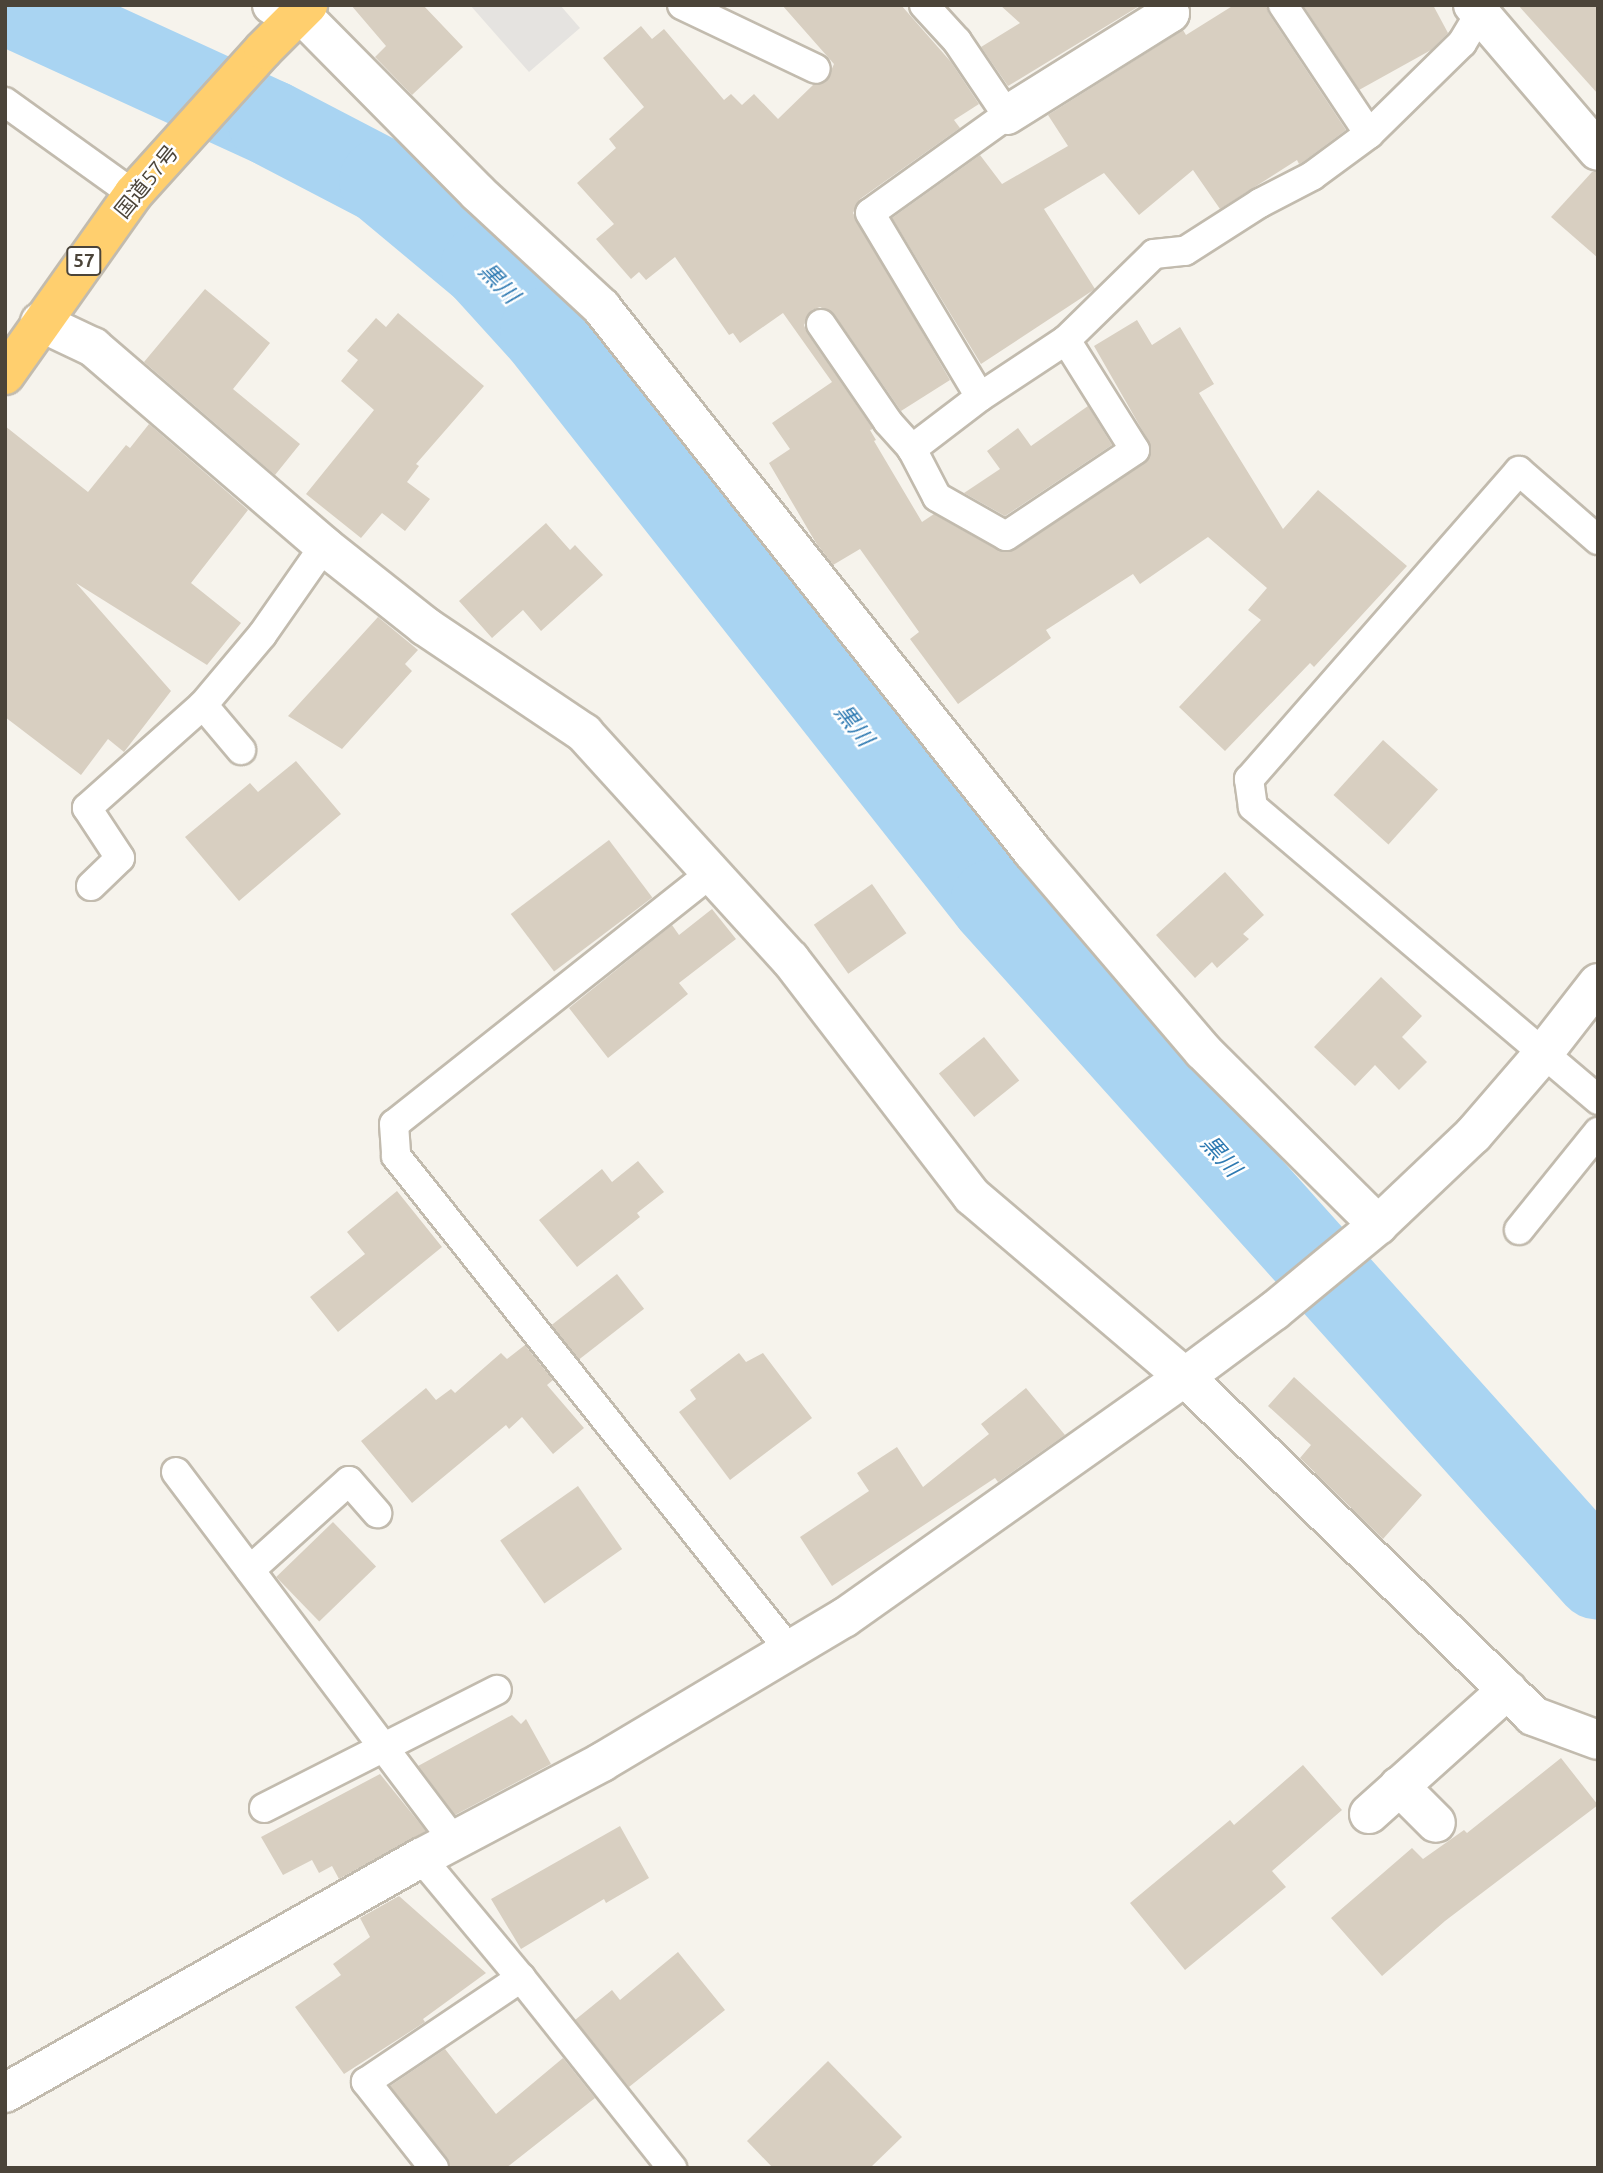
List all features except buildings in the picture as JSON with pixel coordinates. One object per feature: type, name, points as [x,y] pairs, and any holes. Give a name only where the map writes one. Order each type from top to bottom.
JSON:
[{"type":"highway","name":"国道57号","points":[[5,375],[133,194],[168,152],[263,50],[294,8]]},
{"type":"street","points":[[1007,115],[1170,13],[1165,5]]},
{"type":"street","points":[[294,8],[478,193],[601,307],[1033,852],[1203,1051],[1378,1225]]},
{"type":"street","points":[[1476,9],[1598,151]]},
{"type":"street","points":[[40,322],[93,347],[324,546],[425,626],[584,733],[790,959],[972,1196],[1185,1377],[1533,1716],[1598,1740]]},
{"type":"street","points":[[5,2093],[421,1858],[602,1762],[791,1652],[866,1602],[1185,1377],[1274,1311],[1378,1225],[1473,1135],[1542,1055],[1598,983]]},
{"type":"street","points":[[1369,1814],[1507,1690]]},
{"type":"street","points":[[1399,1786],[1436,1823]]},
{"type":"lane","points":[[682,5],[816,69]]},
{"type":"lane","points":[[924,5],[957,41],[1007,115],[870,213],[980,397]]},
{"type":"lane","points":[[1283,5],[1369,134]]},
{"type":"lane","points":[[912,449],[980,397],[1066,340],[1154,254],[1185,251],[1260,203],[1312,176],[1369,134],[1462,43],[1476,9]]},
{"type":"lane","points":[[5,102],[133,194]]},
{"type":"lane","points":[[821,324],[888,422],[912,449],[937,498],[1006,536],[1135,450],[1066,340]]},
{"type":"lane","points":[[1598,540],[1519,471],[1249,779],[1253,807],[1598,1100]]},
{"type":"lane","points":[[91,886],[120,858],[87,808],[203,705],[262,635],[324,546]]},
{"type":"lane","points":[[203,705],[240,750]]},
{"type":"lane","points":[[711,873],[394,1124],[396,1156],[791,1652]]},
{"type":"lane","points":[[1519,1230],[1598,1132]]},
{"type":"lane","points":[[176,1472],[454,1841]]},
{"type":"lane","points":[[250,1570],[349,1481],[377,1513]]},
{"type":"lane","points":[[264,1808],[385,1749],[497,1689]]},
{"type":"lane","points":[[421,1858],[521,1978],[672,2168]]},
{"type":"lane","points":[[435,2168],[366,2082],[521,1978]]},
{"type":"shaded area","points":[[470,5],[560,5],[580,28],[529,72]]},
{"type":"waterway","name":"黒川","points":[[13,5],[271,123],[382,181],[484,266],[543,331],[993,902],[1598,1577]]}]
